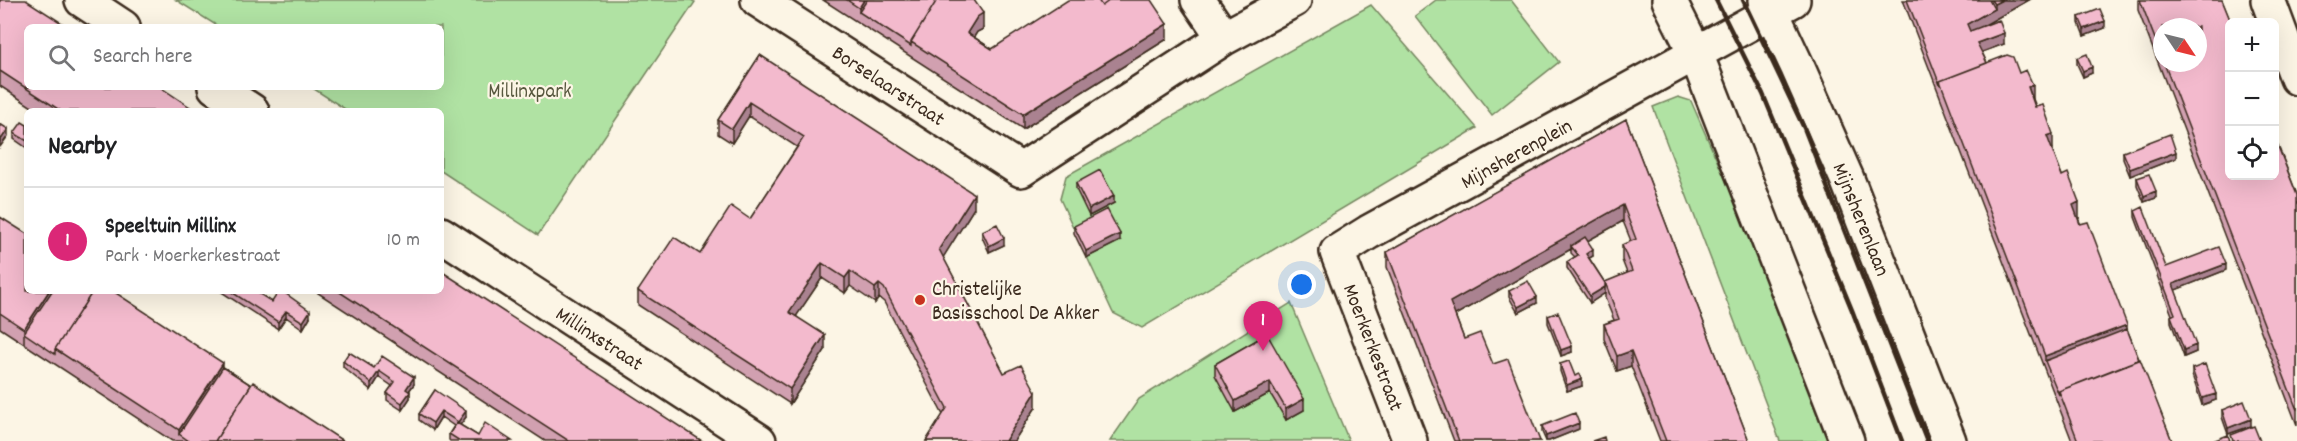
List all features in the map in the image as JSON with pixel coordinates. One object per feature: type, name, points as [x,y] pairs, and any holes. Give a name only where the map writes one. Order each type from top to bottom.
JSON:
[{"type":"street","points":[[82,0],[118,24]]},
{"type":"street","name":"Borselaarstraat","points":[[758,0],[1021,170],[1224,38]]},
{"type":"street","points":[[1198,0],[1224,38],[1294,0]]},
{"type":"street","points":[[1669,0],[1696,54],[1847,441]]},
{"type":"street","points":[[2268,0],[2297,78]]},
{"type":"street","name":"Mijnsherenplein","points":[[1337,252],[1369,232],[1696,54],[1777,4]]},
{"type":"street","name":"Mijnsherenlaan","points":[[1777,4],[1798,68],[1847,179],[1949,441]]},
{"type":"street","points":[[220,90],[247,108]]},
{"type":"street","name":"Millinxstraat","points":[[444,236],[759,441]]},
{"type":"street","name":"Moerkerkestraat","points":[[1337,252],[1410,441]]},
{"type":"green space","name":"Millinxpark","points":[[176,0],[691,0],[695,2],[538,235],[444,173],[444,108],[343,108],[316,90],[444,90],[444,24],[214,24]]},
{"type":"green space","points":[[1436,0],[1511,0],[1559,62],[1492,115],[1415,16]]},
{"type":"green space","points":[[1371,5],[1477,128],[1142,328],[1113,313],[1060,199],[1066,176]]},
{"type":"green space","points":[[1678,97],[1691,101],[1746,227],[1833,441],[1780,441],[1653,107]]},
{"type":"green space","points":[[1291,303],[1349,441],[1110,441],[1139,399]]},
{"type":"building","points":[[0,0],[26,0],[63,24],[24,24],[24,87],[0,71]]},
{"type":"building","points":[[847,0],[864,0],[859,8]]},
{"type":"building","points":[[867,0],[937,0],[911,42],[911,46],[859,12]]},
{"type":"building","points":[[937,0],[974,0],[983,13],[977,17],[967,33],[992,49],[1068,0],[1098,0],[1102,6],[1110,0],[1151,0],[1167,24],[1023,114],[911,42]]},
{"type":"building","points":[[1098,0],[1110,0],[1102,6]]},
{"type":"building","points":[[1907,0],[1989,0],[1994,9],[1967,24],[1970,31],[1999,20],[2004,33],[1977,43],[1987,63],[1940,81],[1940,85]]},
{"type":"building","points":[[2140,0],[2222,0],[2229,18],[2225,18],[2225,180],[2279,180],[2279,149],[2297,195],[2297,410],[2167,72],[2207,72],[2207,18],[2153,18],[2153,34]]},
{"type":"building","points":[[2100,9],[2105,21],[2084,29],[2079,17]]},
{"type":"building","points":[[2087,54],[2092,67],[2083,71],[2077,58]]},
{"type":"building","points":[[760,55],[974,194],[939,249],[1004,373],[1021,365],[1036,392],[1005,441],[926,441],[947,408],[884,288],[879,284],[875,288],[850,271],[845,278],[822,263],[789,312],[825,335],[790,389],[638,291],[674,237],[700,254],[731,206],[750,219],[804,137],[749,102],[732,129],[718,120]]},
{"type":"building","points":[[2007,55],[2013,57],[2019,73],[2026,70],[2033,85],[2028,87],[2035,107],[2043,105],[2053,134],[2047,136],[2062,176],[2068,173],[2079,202],[2073,205],[2080,224],[2088,222],[2127,325],[2045,356],[1940,81]]},
{"type":"building","points":[[29,90],[164,90],[192,108],[56,108]]},
{"type":"building","points":[[1626,119],[1749,441],[1666,441],[1631,351],[1617,356],[1604,324],[1619,319],[1605,282],[1632,271],[1622,245],[1636,239],[1623,205],[1450,302],[1464,339],[1480,333],[1493,364],[1508,359],[1540,441],[1459,441],[1387,252]]},
{"type":"building","points":[[22,122],[24,123],[24,139],[14,133]]},
{"type":"building","points":[[0,124],[8,129],[0,141]]},
{"type":"building","points":[[2170,134],[2176,152],[2130,169],[2123,152]]},
{"type":"building","points":[[1100,170],[1114,196],[1089,209],[1076,183]]},
{"type":"building","points":[[2149,174],[2156,191],[2144,196],[2137,178]]},
{"type":"building","points":[[2143,207],[2166,267],[2219,247],[2226,264],[2173,284],[2196,345],[2184,350],[2171,316],[2175,314],[2135,211]]},
{"type":"building","points":[[1107,209],[1120,234],[1086,251],[1074,226]]},
{"type":"building","points":[[0,217],[24,232],[24,294],[47,294],[24,329],[0,313]]},
{"type":"building","points":[[997,224],[1004,238],[989,246],[982,231]]},
{"type":"building","points":[[1585,237],[1593,249],[1586,254],[1605,283],[1605,287],[1590,296],[1567,262],[1578,255],[1571,246]]},
{"type":"building","points":[[444,273],[702,441],[569,441],[343,294],[444,294]]},
{"type":"building","points":[[1528,281],[1537,297],[1518,307],[1509,291]]},
{"type":"building","points":[[50,294],[91,294],[55,349],[55,354],[24,333]]},
{"type":"building","points":[[91,294],[118,294],[223,363],[179,430],[55,349]]},
{"type":"building","points":[[235,294],[260,294],[272,302],[277,294],[286,294],[310,311],[303,322],[286,311],[278,322]]},
{"type":"building","points":[[1558,312],[1572,346],[1561,350],[1548,316]]},
{"type":"building","points":[[2127,329],[2139,360],[2059,391],[2059,395],[2045,361]]},
{"type":"building","points":[[1267,334],[1304,399],[1286,409],[1270,382],[1235,401],[1215,364]]},
{"type":"building","points":[[349,352],[374,368],[382,356],[414,377],[406,389],[410,392],[402,403],[387,393],[395,382],[379,371],[371,383],[343,361]]},
{"type":"building","points":[[2140,359],[2172,441],[2078,441],[2059,391]]},
{"type":"building","points":[[1569,361],[1575,376],[1580,374],[1582,379],[1567,385],[1560,364]]},
{"type":"building","points":[[2205,364],[2216,394],[2202,398],[2192,369]]},
{"type":"building","points":[[223,367],[251,385],[215,441],[189,441],[179,434]]},
{"type":"building","points":[[253,382],[343,441],[215,441]]},
{"type":"building","points":[[435,390],[466,411],[458,422],[441,411],[433,423],[419,414]]},
{"type":"building","points":[[2244,401],[2251,419],[2228,428],[2222,410]]},
{"type":"building","points":[[1575,413],[1579,423],[1546,436],[1542,426]]},
{"type":"building","points":[[457,423],[478,436],[485,423],[512,441],[460,441],[449,434]]},
{"type":"building","points":[[2254,426],[2260,441],[2233,441],[2231,435]]},
{"type":"building","points":[[2228,435],[2230,441],[2215,440]]},
{"type":"building","points":[[1604,437],[1605,441],[1592,441]]},
{"type":"railway","points":[[1716,0],[1763,94],[1852,310],[1902,441]]},
{"type":"railway","points":[[1743,0],[1804,128],[1927,441]]},
{"type":"place","name":"Christelijke Basisschool De Akker","points":[[920,300]]},
{"type":"place","name":"Speeltuin Millinx","points":[[1263,351]]}]
